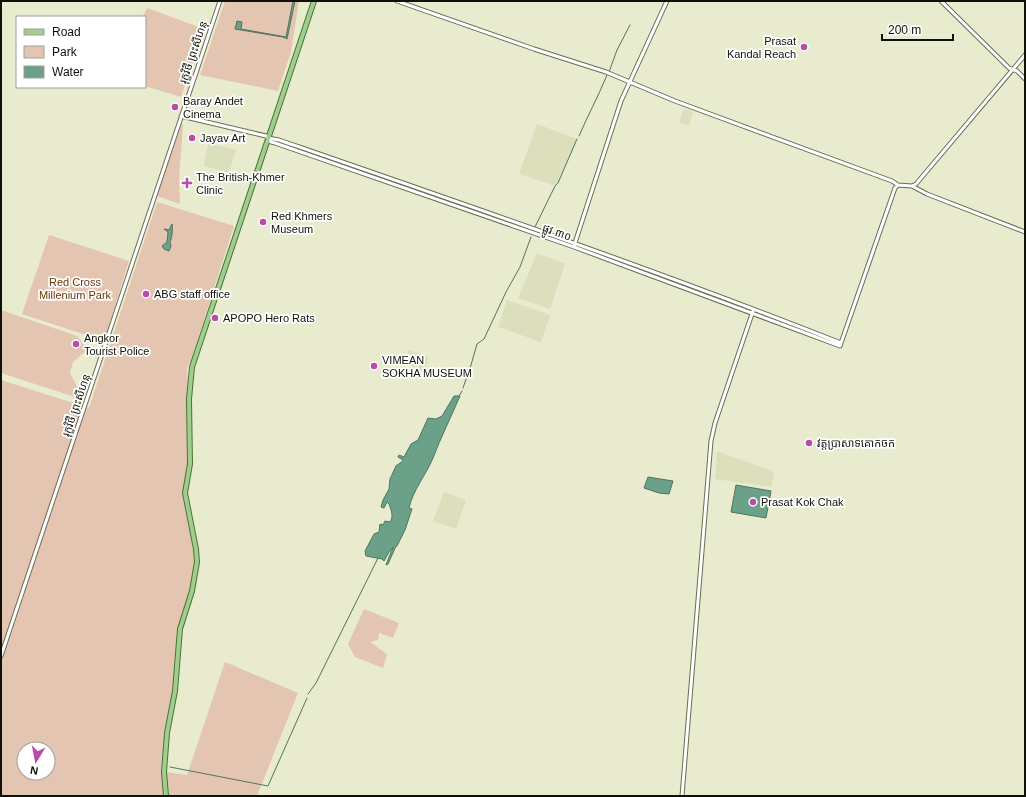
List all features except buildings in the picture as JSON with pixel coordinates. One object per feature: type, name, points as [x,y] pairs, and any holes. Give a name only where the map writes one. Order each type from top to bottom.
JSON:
[{"type":"main road","points":[[166,796],[164,772],[167,733],[176,691],[180,629],[192,591],[197,556],[186,493],[190,464],[189,399],[192,367],[314,1]]},
{"type":"street","name":"រុក្ខវិថី ព្រះសីហនុ","points":[[1,656],[220,1]]},
{"type":"street","points":[[397,1],[542,52],[606,72],[675,100],[892,181],[898,185],[912,186],[927,194],[1025,232]]},
{"type":"street","points":[[574,246],[621,101],[667,1]]},
{"type":"street","points":[[941,1],[1009,68],[1013,69],[1025,79]]},
{"type":"street","points":[[912,186],[1025,55]]},
{"type":"street","name":"ផ្លូវ ៣០","points":[[181,116],[266,136],[268,138],[346,163],[841,344],[894,190],[898,185]]},
{"type":"street","points":[[682,796],[711,441],[715,423],[753,311]]},
{"type":"shaded area","points":[[684,109],[693,112],[689,126],[679,122]]},
{"type":"shaded area","points":[[537,124],[577,139],[556,186],[519,174]]},
{"type":"shaded area","points":[[209,143],[236,150],[229,173],[204,166]]},
{"type":"shaded area","points":[[537,253],[565,264],[550,309],[518,298]]},
{"type":"shaded area","points":[[507,300],[550,315],[541,342],[498,327]]},
{"type":"shaded area","points":[[409,350],[429,357],[424,371],[404,363]]},
{"type":"shaded area","points":[[717,451],[767,469],[774,473],[771,487],[715,479]]},
{"type":"shaded area","points":[[444,492],[466,500],[456,529],[433,521]]},
{"type":"green space","points":[[225,1],[299,1],[291,52],[278,91],[200,75]]},
{"type":"green space","points":[[147,8],[204,29],[181,97],[146,86],[146,16],[143,16]]},
{"type":"green space","points":[[181,125],[183,125],[179,178],[180,204],[157,196]]},
{"type":"green space","points":[[157,202],[234,226],[191,360],[187,368],[191,451],[186,487],[197,556],[192,591],[180,629],[175,691],[169,717],[165,772],[187,775],[225,662],[298,693],[257,796],[1,796],[1,380],[89,408]]},
{"type":"green space","name":"Red Cross Millenium Park","points":[[49,235],[129,261],[104,341],[22,314]]},
{"type":"green space","points":[[1,310],[77,336],[88,349],[73,362],[70,373],[84,400],[1,373]]},
{"type":"green space","points":[[364,609],[399,623],[393,638],[379,633],[378,640],[370,642],[387,654],[383,668],[355,657],[348,644]]},
{"type":"water","points":[[293,1],[295,1],[287,39],[283,37],[235,29],[237,21],[242,22],[241,29],[286,37]]},
{"type":"water","points":[[172,224],[171,246],[169,251],[164,249],[162,246],[167,242],[168,232],[164,229],[169,230]]},
{"type":"water","points":[[454,396],[460,396],[430,464],[413,495],[409,508],[412,509],[405,530],[388,564],[386,565],[393,547],[384,561],[382,559],[366,556],[365,551],[374,534],[379,532],[380,524],[383,525],[385,521],[390,522],[392,518],[392,513],[387,502],[384,508],[381,507],[389,489],[390,479],[396,466],[403,461],[398,457],[399,455],[404,457],[411,444],[418,440],[428,418],[436,419],[442,416]]},
{"type":"water","points":[[648,477],[673,481],[669,494],[659,493],[644,488]]},
{"type":"water","points":[[736,485],[771,491],[766,518],[731,512]]},
{"type":"waterway","points":[[609,72],[617,50],[630,25]]},
{"type":"waterway","points":[[579,136],[607,75]]},
{"type":"waterway","points":[[535,227],[555,186],[558,183],[577,139]]},
{"type":"waterway","points":[[463,388],[477,344],[484,339],[506,292],[520,267],[531,237]]},
{"type":"waterway","points":[[459,396],[462,391]]},
{"type":"waterway","points":[[308,694],[316,683],[378,558]]},
{"type":"waterway","points":[[170,767],[268,786],[307,698]]},
{"type":"place","name":"Prasat Kandal Reach","points":[[804,47]]},
{"type":"place","name":"Baray Andet Cinema","points":[[175,107]]},
{"type":"place","name":"Jayav Art","points":[[192,138]]},
{"type":"place","name":"The British-Khmer Clinic","points":[[187,183]]},
{"type":"place","name":"Red Khmers Museum","points":[[263,222]]},
{"type":"place","name":"ABG staff office","points":[[146,294]]},
{"type":"place","name":"APOPO Hero Rats","points":[[215,318]]},
{"type":"place","name":"Angkor Tourist Police","points":[[76,344]]},
{"type":"place","name":"VIMEAN SOKHA MUSEUM","points":[[374,366]]},
{"type":"place","name":"វត្តប្រាសាទគោកចក","points":[[809,443]]},
{"type":"place","name":"Prasat Kok Chak","points":[[753,502]]}]
